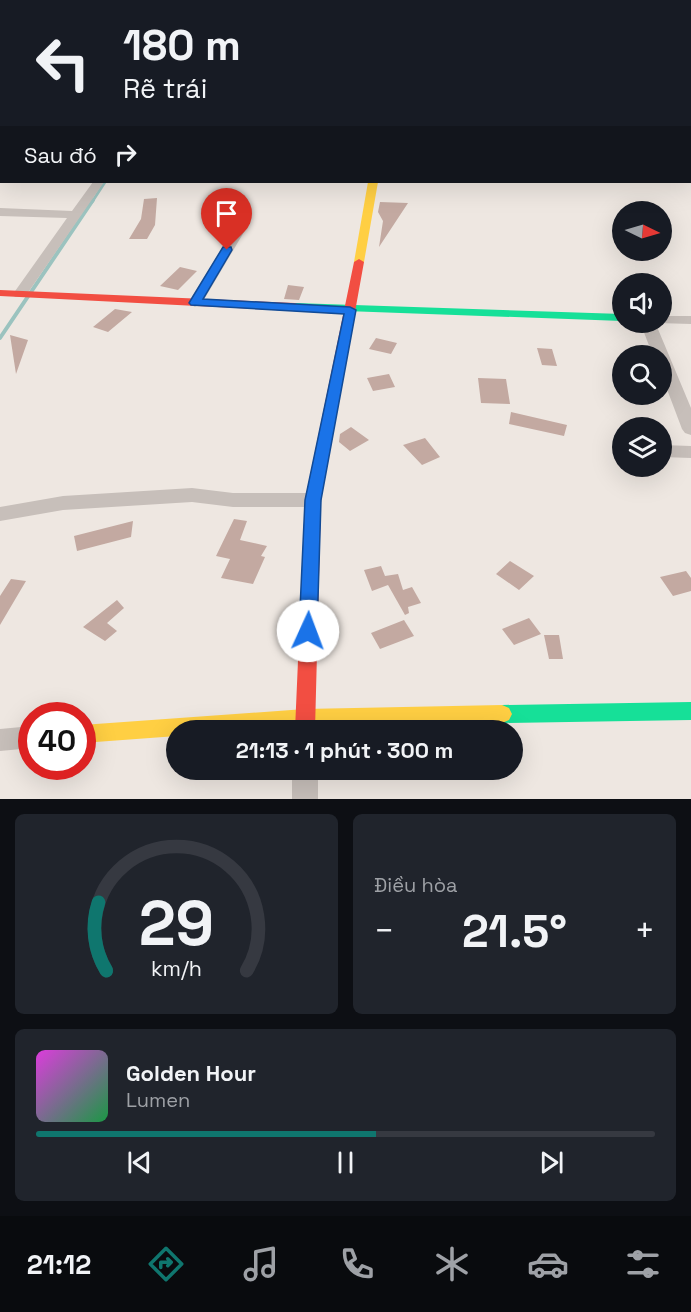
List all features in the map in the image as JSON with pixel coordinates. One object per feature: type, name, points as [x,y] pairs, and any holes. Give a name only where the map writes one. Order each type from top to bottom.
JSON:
[{"type":"street","points":[[26,294],[74,215],[97,183]]},
{"type":"street","points":[[305,720],[313,500],[373,183]]},
{"type":"street","points":[[195,303],[238,232],[236,228],[210,219],[214,208]]},
{"type":"street","points":[[0,212],[74,215]]},
{"type":"street","points":[[0,292],[350,310],[612,318]]},
{"type":"street","points":[[672,320],[691,320]]},
{"type":"street","points":[[672,383],[691,429]]},
{"type":"street","points":[[672,451],[691,452]]},
{"type":"street","points":[[0,514],[63,503],[192,495],[233,500],[313,500]]},
{"type":"street","points":[[424,720],[691,711]]},
{"type":"street","points":[[96,733],[166,730]]},
{"type":"street","points":[[0,740],[18,738]]},
{"type":"street","points":[[304,799],[305,780]]},
{"type":"building","points":[[157,198],[155,225],[147,239],[129,239],[141,219],[144,199]]},
{"type":"building","points":[[380,202],[408,203],[379,247],[383,221],[378,212]]},
{"type":"building","points":[[180,267],[197,271],[178,290],[160,286]]},
{"type":"building","points":[[288,285],[304,287],[299,300],[284,299]]},
{"type":"building","points":[[115,309],[132,312],[108,332],[93,327]]},
{"type":"building","points":[[10,335],[28,340],[16,374]]},
{"type":"building","points":[[376,338],[397,343],[391,354],[369,349]]},
{"type":"building","points":[[537,348],[552,349],[557,366],[542,365]]},
{"type":"building","points":[[389,374],[395,387],[373,391],[367,378]]},
{"type":"building","points":[[478,378],[506,379],[510,404],[481,403]]},
{"type":"building","points":[[511,412],[567,425],[564,436],[509,424]]},
{"type":"building","points":[[351,427],[369,440],[350,451],[339,442],[340,434]]},
{"type":"building","points":[[425,438],[440,457],[422,465],[403,445]]},
{"type":"building","points":[[234,519],[247,521],[240,540],[267,546],[261,556],[265,557],[253,584],[221,578],[230,559],[216,556]]},
{"type":"building","points":[[133,521],[131,537],[77,551],[74,536]]},
{"type":"building","points":[[510,561],[534,576],[519,590],[496,574]]},
{"type":"building","points":[[381,566],[385,576],[398,574],[403,590],[412,587],[421,603],[408,607],[409,613],[405,615],[388,585],[372,591],[364,570]]},
{"type":"building","points":[[686,571],[691,578],[691,591],[673,596],[660,577]]},
{"type":"building","points":[[11,579],[26,581],[0,625],[0,596]]},
{"type":"building","points":[[117,600],[124,608],[107,623],[117,631],[105,641],[83,627]]},
{"type":"building","points":[[529,618],[541,634],[514,645],[502,629]]},
{"type":"building","points":[[404,620],[414,636],[380,649],[371,633]]},
{"type":"building","points":[[544,635],[559,635],[563,659],[549,659]]},
{"type":"waterway","points":[[92,202],[104,183]]},
{"type":"waterway","points":[[0,338],[93,200]]},
{"type":"traffic: fast","points":[[295,307],[612,318]]},
{"type":"traffic: fast","points":[[502,714],[691,711]]},
{"type":"traffic: slow","points":[[359,262],[373,183]]},
{"type":"traffic: slow","points":[[96,733],[305,718],[502,714]]},
{"type":"traffic: jam","points":[[305,720],[313,500],[359,262]]},
{"type":"traffic: jam","points":[[0,293],[295,307]]},
{"type":"route","points":[[227,250],[195,303],[350,310],[313,500],[308,631]]}]
